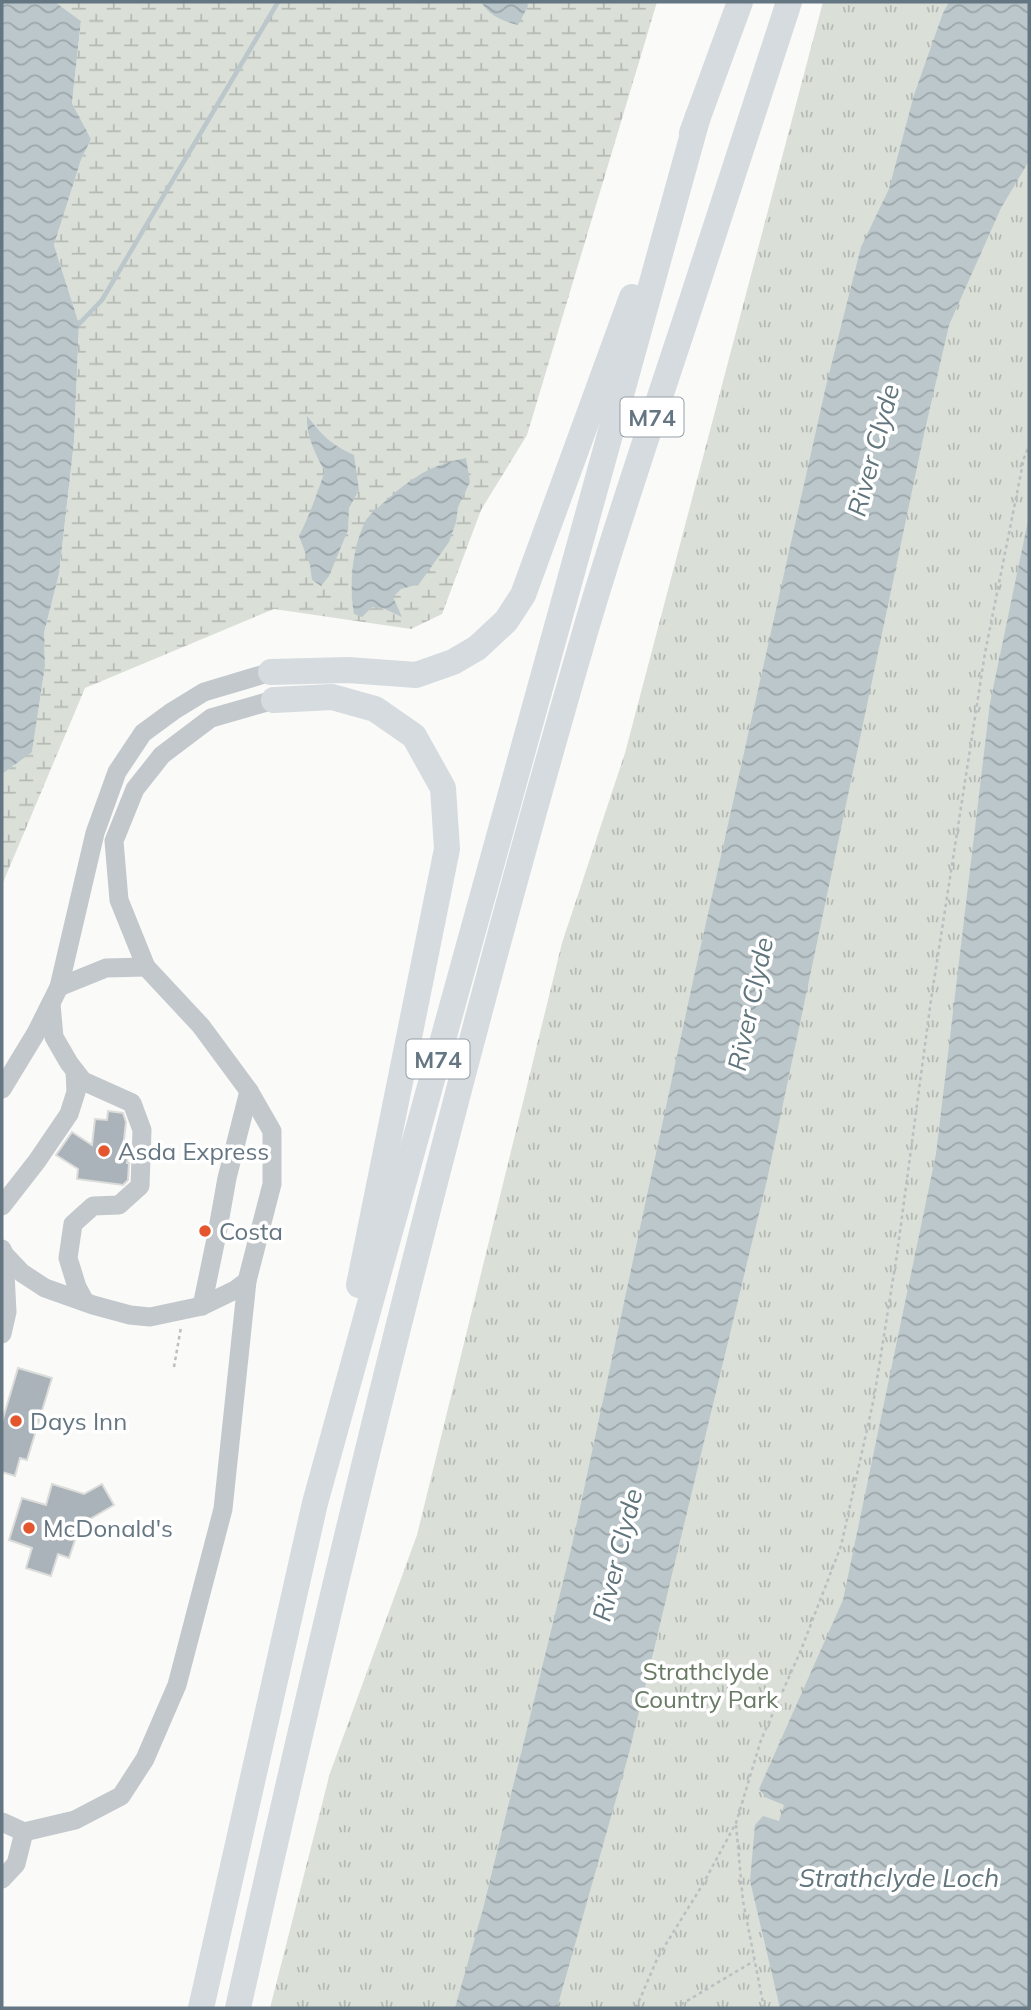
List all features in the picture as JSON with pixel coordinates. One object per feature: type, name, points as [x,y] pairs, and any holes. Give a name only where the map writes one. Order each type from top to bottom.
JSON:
[{"type":"highway","name":"M74","points":[[201,2008],[315,1503],[698,116],[740,2]]},
{"type":"highway","name":"M74","points":[[238,2008],[297,1743],[435,1183],[532,822],[627,493],[789,2]]},
{"type":"highway","points":[[271,672],[348,670],[416,675],[453,662],[477,648],[506,621],[523,594],[698,116]]},
{"type":"highway","points":[[274,700],[332,697],[375,709],[414,736],[443,788],[447,849],[315,1503]]},
{"type":"lane","points":[[85,1302],[68,1258],[73,1224],[93,1206],[119,1205],[140,1186],[142,1130],[132,1103],[83,1081],[54,1037],[55,996],[95,833],[117,772],[144,733],[173,710],[204,692],[271,672]]},
{"type":"lane","points":[[2,1822],[24,1832],[75,1820],[121,1797],[145,1759],[177,1685],[223,1509],[247,1281],[272,1184],[272,1131],[248,1091],[201,1026],[146,967],[119,900],[114,841],[135,789],[162,755],[211,718],[274,700]]},
{"type":"lane","points":[[2,1089],[55,996],[106,968],[146,967]]},
{"type":"lane","points":[[2,1206],[69,1114],[76,1092],[75,1071]]},
{"type":"lane","points":[[193,1308],[248,1091]]},
{"type":"lane","points":[[3,1252],[23,1273],[45,1288],[123,1314],[150,1317],[193,1308],[235,1290],[247,1281]]},
{"type":"lane","points":[[2,1334],[7,1312],[3,1252]]},
{"type":"lane","points":[[2,1879],[16,1864],[24,1832]]},
{"type":"path","points":[[636,2008],[659,1957],[736,1823],[761,1740],[801,1650],[841,1546],[874,1398],[897,1254],[931,1000],[985,653],[1024,458],[1029,446]]},
{"type":"path","points":[[174,1367],[193,1308]]},
{"type":"path","points":[[736,1823],[743,1901],[764,2008]]},
{"type":"path","points":[[675,2008],[754,1961]]},
{"type":"green space","points":[[55,2],[657,2],[527,435],[481,510],[442,614],[411,629],[274,609],[85,688],[2,885],[2,774],[32,751],[45,666],[44,633],[59,574],[74,442],[79,324],[54,245],[81,160],[91,139],[72,103],[81,21]]},
{"type":"green space","name":"Strathclyde Country Park","points":[[823,2],[1029,2],[1029,2008],[270,2008],[330,1773],[417,1535],[562,943],[625,753]]},
{"type":"water","points":[[2,2],[55,2],[81,21],[72,103],[91,139],[81,160],[54,245],[79,324],[74,442],[59,574],[44,633],[45,666],[32,752],[2,774]]},
{"type":"water","points":[[481,2],[527,2],[528,6],[518,25],[497,17]]},
{"type":"water","name":"River Clyde","points":[[949,2],[1029,2],[1029,161],[1001,208],[949,325],[767,1180],[629,1753],[557,2008],[455,2008],[483,1909],[572,1545],[693,981],[826,386],[861,247],[889,189],[914,95]]},
{"type":"water","points":[[307,416],[328,439],[354,455],[359,490],[349,508],[348,530],[329,576],[321,586],[312,580],[310,565],[299,536],[325,471],[312,444]]},
{"type":"water","points":[[466,458],[470,482],[458,507],[449,542],[419,584],[401,589],[393,597],[402,617],[383,608],[372,607],[362,617],[354,614],[353,568],[360,534],[367,518],[411,480],[441,465]]},
{"type":"water","name":"Strathclyde Loch","points":[[1029,516],[1029,2008],[780,2008],[750,1881],[755,1825],[763,1816],[779,1821],[784,1805],[767,1798],[759,1789],[843,1600],[936,1154],[990,703]]},
{"type":"building","points":[[108,1111],[123,1113],[126,1122],[123,1149],[129,1150],[129,1163],[128,1180],[123,1185],[77,1179],[78,1169],[56,1155],[72,1132],[92,1145],[95,1119],[107,1120]]},
{"type":"building","points":[[18,1368],[52,1378],[27,1460],[20,1458],[15,1476],[2,1472],[2,1422]]},
{"type":"building","points":[[52,1484],[84,1494],[102,1484],[114,1505],[80,1525],[69,1558],[58,1554],[51,1576],[26,1568],[32,1548],[9,1540],[22,1498],[46,1505]]},
{"type":"waterway","points":[[79,324],[102,300],[278,2]]},
{"type":"place","name":"Asda Express","points":[[104,1151]]},
{"type":"place","name":"Costa","points":[[205,1231]]},
{"type":"place","name":"Days Inn","points":[[16,1421]]},
{"type":"place","name":"McDonald's","points":[[29,1528]]}]
